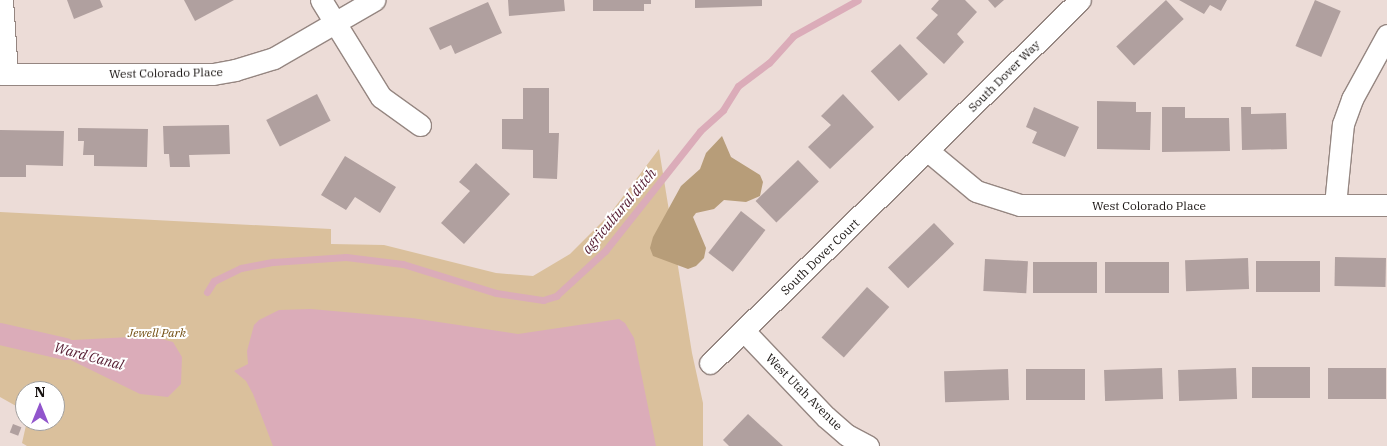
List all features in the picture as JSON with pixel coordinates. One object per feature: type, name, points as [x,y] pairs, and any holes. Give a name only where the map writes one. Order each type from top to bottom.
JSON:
[{"type":"street","points":[[2,0],[3,74]]},
{"type":"street","points":[[321,0],[381,96],[420,125]]},
{"type":"street","name":"West Colorado Place","points":[[3,74],[213,74],[267,60],[335,25],[374,0]]},
{"type":"street","name":"South Dover Way","points":[[928,151],[1080,0]]},
{"type":"street","points":[[1336,205],[1343,124],[1352,99],[1387,35]]},
{"type":"street","name":"West Colorado Place","points":[[928,151],[976,191],[1020,205],[1387,204]]},
{"type":"street","name":"South Dover Court","points":[[710,363],[928,151]]},
{"type":"street","name":"West Utah Avenue","points":[[744,331],[826,417],[847,435],[868,446]]},
{"type":"green space","name":"Jewell Park","points":[[659,149],[692,353],[703,403],[703,446],[27,446],[22,443],[25,431],[65,431],[65,381],[15,381],[15,405],[0,397],[0,212],[331,229],[331,244],[384,245],[496,273],[533,276],[570,254],[609,215]]},
{"type":"shaded area","points":[[722,136],[731,157],[760,175],[763,182],[760,196],[746,202],[724,200],[714,209],[696,213],[693,217],[706,248],[704,258],[696,266],[688,269],[653,256],[650,248],[653,237],[681,186],[700,169],[706,153]]},
{"type":"water","points":[[311,309],[412,318],[518,334],[619,319],[625,323],[634,338],[656,446],[273,446],[253,394],[246,381],[234,371],[248,364],[247,351],[254,325],[259,320],[279,310]]},
{"type":"water","points":[[150,336],[173,342],[182,357],[181,384],[168,397],[140,394],[34,342]]},
{"type":"building","points":[[67,0],[100,0],[103,7],[74,19]]},
{"type":"building","points":[[184,0],[234,0],[195,21]]},
{"type":"building","points":[[508,0],[564,0],[565,11],[509,16]]},
{"type":"building","points":[[593,0],[651,0],[651,4],[644,4],[644,11],[593,11]]},
{"type":"building","points":[[695,0],[762,0],[762,6],[695,8]]},
{"type":"building","points":[[939,0],[965,0],[977,12],[957,34],[964,42],[944,64],[916,38],[938,15],[931,9]]},
{"type":"building","points":[[988,0],[1004,0],[995,8]]},
{"type":"building","points":[[1166,0],[1184,19],[1134,65],[1116,46]]},
{"type":"building","points":[[1179,0],[1227,0],[1221,11],[1210,5],[1204,14]]},
{"type":"building","points":[[1315,0],[1341,11],[1321,57],[1295,46]]},
{"type":"building","points":[[488,2],[502,33],[455,54],[451,45],[440,50],[429,28]]},
{"type":"building","points":[[900,44],[928,74],[899,101],[871,71]]},
{"type":"building","points":[[523,88],[549,88],[549,133],[559,133],[557,179],[533,178],[533,150],[502,149],[502,119],[523,119]]},
{"type":"building","points":[[317,94],[331,121],[280,147],[266,120]]},
{"type":"building","points":[[843,94],[874,127],[830,169],[808,147],[831,125],[821,116]]},
{"type":"building","points":[[1097,101],[1136,102],[1136,112],[1151,112],[1150,150],[1097,149]]},
{"type":"building","points":[[1034,107],[1079,127],[1065,157],[1032,143],[1037,132],[1026,127]]},
{"type":"building","points":[[1162,107],[1185,107],[1185,118],[1229,118],[1230,151],[1162,152]]},
{"type":"building","points":[[1241,107],[1251,107],[1251,114],[1286,113],[1287,149],[1242,150]]},
{"type":"building","points":[[229,125],[230,154],[189,155],[190,167],[170,167],[169,154],[164,154],[163,126]]},
{"type":"building","points":[[78,128],[148,129],[147,167],[94,166],[94,155],[83,155],[84,141],[78,141]]},
{"type":"building","points":[[0,130],[64,131],[63,166],[26,165],[26,177],[0,177]]},
{"type":"building","points":[[345,156],[396,187],[380,213],[355,197],[346,210],[321,195]]},
{"type":"building","points":[[798,160],[819,182],[776,223],[756,201]]},
{"type":"building","points":[[476,163],[510,194],[464,244],[441,223],[470,191],[459,182]]},
{"type":"building","points":[[741,211],[765,230],[733,272],[708,253]]},
{"type":"building","points":[[934,223],[954,244],[908,288],[888,267]]},
{"type":"building","points":[[1335,257],[1386,258],[1385,287],[1334,286]]},
{"type":"building","points":[[1248,258],[1249,289],[1186,291],[1185,260]]},
{"type":"building","points":[[985,259],[1028,261],[1026,293],[983,291]]},
{"type":"building","points":[[1256,261],[1320,261],[1320,292],[1256,292]]},
{"type":"building","points":[[1033,262],[1097,262],[1097,293],[1033,293]]},
{"type":"building","points":[[1105,262],[1169,262],[1169,293],[1105,293]]},
{"type":"building","points":[[867,287],[889,307],[844,358],[821,338]]},
{"type":"building","points":[[1252,367],[1310,367],[1310,398],[1252,398]]},
{"type":"building","points":[[1162,368],[1163,399],[1105,401],[1104,370]]},
{"type":"building","points":[[1236,368],[1237,399],[1179,401],[1178,370]]},
{"type":"building","points":[[1328,368],[1386,368],[1386,399],[1328,399]]},
{"type":"building","points":[[1008,369],[1009,400],[945,402],[944,371]]},
{"type":"building","points":[[1026,369],[1085,369],[1085,400],[1026,400]]},
{"type":"building","points":[[748,414],[783,446],[729,446],[723,440]]},
{"type":"building","points":[[13,424],[15,425],[15,431],[20,431],[18,436],[10,432]]},
{"type":"waterway","name":"agricultural ditch","points":[[207,292],[214,281],[241,268],[273,262],[346,257],[403,264],[496,293],[543,300],[556,296],[605,251],[700,131],[723,110],[738,86],[769,63],[793,36],[858,0]]},
{"type":"waterway","name":"Ward Canal","points":[[0,334],[65,349]]}]
